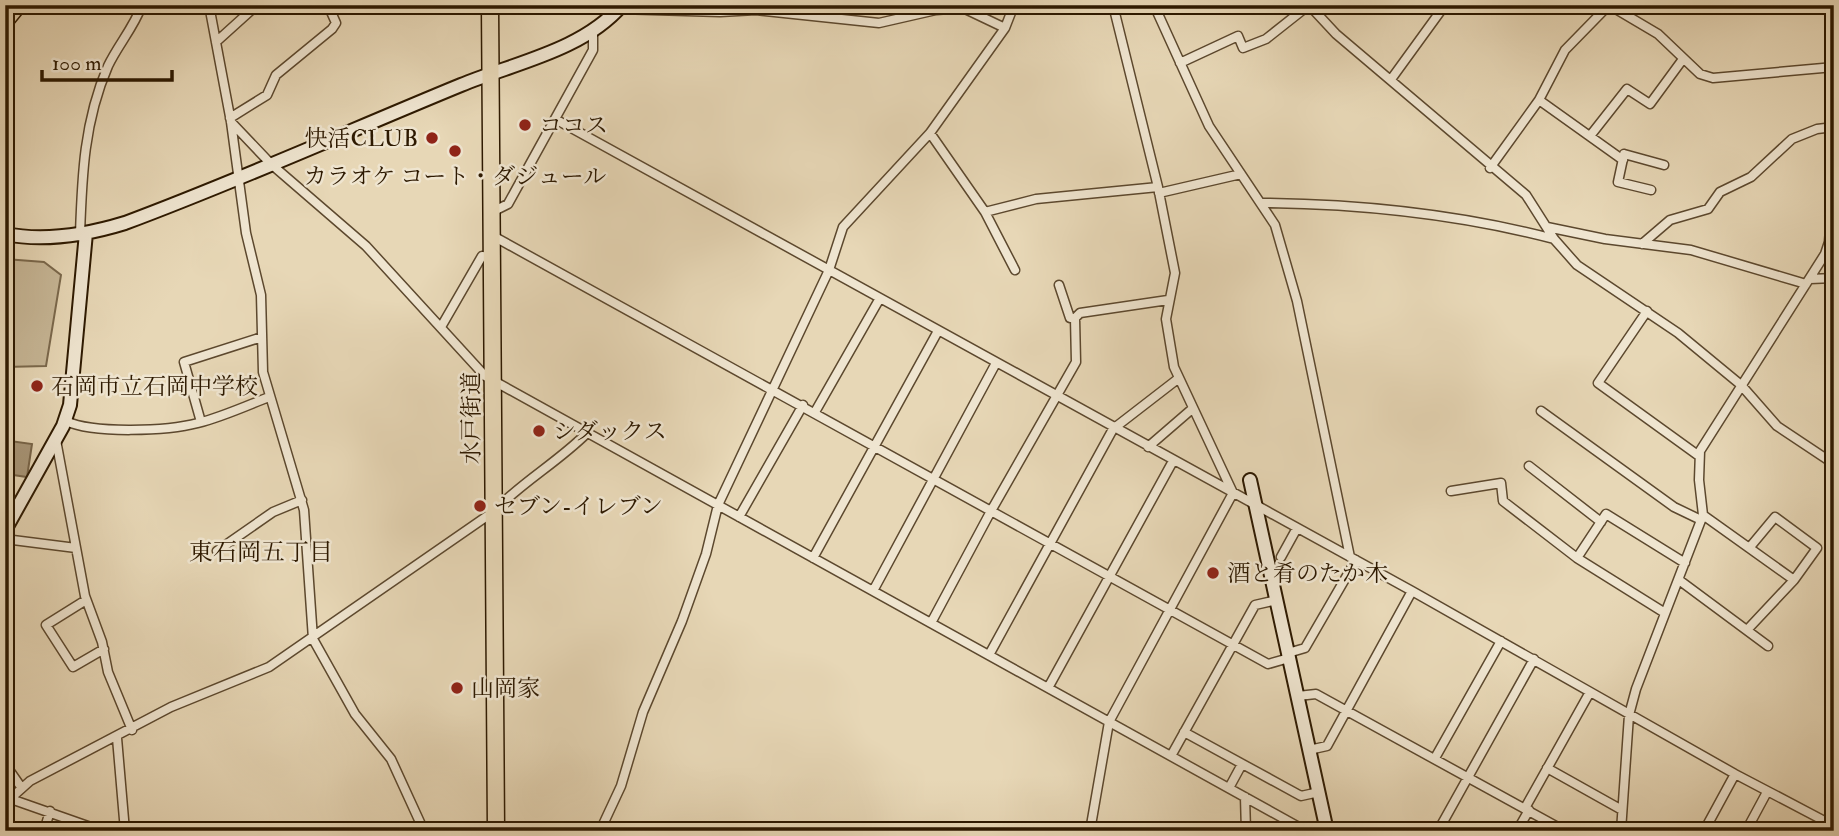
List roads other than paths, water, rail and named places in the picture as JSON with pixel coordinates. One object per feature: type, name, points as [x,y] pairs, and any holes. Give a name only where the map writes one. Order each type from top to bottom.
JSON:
[{"type":"highway","points":[[5,21],[18,5]]},
{"type":"highway","name":"水戸街道","points":[[490,5],[496,831]]},
{"type":"street","points":[[5,530],[66,421],[77,357],[83,234],[83,154],[91,116],[109,64],[142,5]]},
{"type":"street","points":[[209,5],[230,120],[246,233],[261,295],[262,362],[269,397],[302,500],[313,639],[355,714],[391,759],[424,831]]},
{"type":"street","points":[[216,42],[257,5]]},
{"type":"street","points":[[230,120],[267,95],[276,75],[332,29],[336,23],[328,5]]},
{"type":"street","points":[[600,831],[621,786],[643,712],[706,554],[718,505],[829,270],[843,227],[930,133],[1005,28],[1014,5]]},
{"type":"street","points":[[1113,5],[1158,190],[1175,273],[1166,318],[1179,378],[1233,493]]},
{"type":"street","points":[[493,236],[773,388],[1268,664],[1304,648],[1353,559],[1297,301],[1275,225],[1263,203],[1209,126],[1154,5]]},
{"type":"street","points":[[1180,63],[1238,36],[1243,48],[1266,39],[1309,5],[1336,34],[1392,78],[1490,168],[1526,195],[1553,239],[1577,265],[1647,311],[1741,385],[1777,426],[1834,464]]},
{"type":"street","points":[[1392,78],[1445,5]]},
{"type":"street","points":[[1490,168],[1539,100],[1565,50],[1609,5],[1658,34],[1700,74],[1713,78],[1834,67]]},
{"type":"street","points":[[1832,5],[1834,27]]},
{"type":"street","points":[[5,234],[49,238],[83,234],[125,223],[490,73],[559,48],[593,29],[620,7],[720,12],[756,9],[879,23],[936,10],[963,8],[1005,28]]},
{"type":"street","points":[[492,212],[508,204],[555,119],[593,50],[593,29]]},
{"type":"street","points":[[1590,136],[1627,89],[1650,104],[1683,59]]},
{"type":"street","points":[[1539,100],[1623,160]]},
{"type":"street","points":[[555,119],[1113,429],[1297,527],[1767,792],[1831,821],[1821,831]]},
{"type":"street","points":[[230,120],[271,164],[366,246],[401,289],[442,327],[474,367],[494,381],[1306,831]]},
{"type":"street","points":[[1642,244],[1670,220],[1708,209],[1720,192],[1751,177],[1792,139],[1817,129],[1834,127]]},
{"type":"street","points":[[930,133],[985,212],[1015,270]]},
{"type":"street","points":[[1651,190],[1618,182],[1624,154],[1664,165]]},
{"type":"street","points":[[985,212],[1036,199],[1158,190],[1241,174]]},
{"type":"street","points":[[1621,831],[1629,715],[1636,689],[1702,518],[1699,456],[1706,438],[1808,282],[1829,242],[1834,179]]},
{"type":"street","points":[[1263,203],[1347,205],[1396,210],[1504,226],[1553,239]]},
{"type":"street","points":[[1547,227],[1691,250],[1808,282],[1834,278]]},
{"type":"street","points":[[442,327],[482,256],[493,257]]},
{"type":"street","points":[[1059,285],[1070,318],[1075,318]]},
{"type":"street","points":[[815,412],[880,298]]},
{"type":"street","points":[[931,623],[1076,362],[1075,318],[1080,313],[1168,300]]},
{"type":"street","points":[[1647,311],[1598,383],[1699,456]]},
{"type":"street","points":[[813,558],[939,331]]},
{"type":"street","points":[[201,422],[184,362],[262,337]]},
{"type":"street","points":[[873,591],[996,363]]},
{"type":"street","points":[[989,656],[1113,429],[1179,378]]},
{"type":"street","points":[[66,421],[88,429],[121,430],[201,422],[269,397]]},
{"type":"street","points":[[739,517],[803,405]]},
{"type":"street","points":[[1148,447],[1192,409]]},
{"type":"street","points":[[1541,411],[1674,508],[1702,518],[1750,547],[1794,580]]},
{"type":"street","points":[[8,798],[21,787],[172,707],[270,667],[493,512],[515,490],[561,458],[587,433]]},
{"type":"street","points":[[56,440],[86,600],[104,649],[108,672],[132,730]]},
{"type":"street","points":[[1048,688],[1173,461]]},
{"type":"street","points":[[1529,466],[1601,522]]},
{"type":"street","points":[[1250,480],[1327,831]]},
{"type":"street","points":[[1451,491],[1501,483],[1503,501],[1577,558],[1665,613]]},
{"type":"street","points":[[1090,831],[1109,722],[1233,493]]},
{"type":"street","points":[[217,551],[272,512],[302,500]]},
{"type":"street","points":[[1577,558],[1606,514],[1685,563]]},
{"type":"street","points":[[1747,629],[1794,580],[1817,548],[1775,517],[1750,547]]},
{"type":"street","points":[[1281,557],[1297,527]]},
{"type":"street","points":[[5,539],[76,548]]},
{"type":"street","points":[[1679,580],[1768,646]]},
{"type":"street","points":[[1309,750],[1327,746],[1412,591]]},
{"type":"street","points":[[86,600],[46,625],[73,667],[104,649]]},
{"type":"street","points":[[1171,756],[1255,605],[1277,600]]},
{"type":"street","points":[[1435,758],[1501,641]]},
{"type":"street","points":[[1438,831],[1534,659]]},
{"type":"street","points":[[1517,831],[1547,768],[1590,692]]},
{"type":"street","points":[[1298,696],[1316,694],[1565,831]]},
{"type":"street","points":[[1184,732],[1301,796],[1318,792]]},
{"type":"street","points":[[117,738],[125,831]]},
{"type":"street","points":[[5,764],[21,787]]},
{"type":"street","points":[[1229,788],[1242,764]]},
{"type":"street","points":[[1547,768],[1622,810]]},
{"type":"street","points":[[1704,831],[1735,774]]},
{"type":"street","points":[[1745,831],[1767,792]]},
{"type":"street","points":[[1245,797],[1246,831]]},
{"type":"street","points":[[8,798],[102,831]]},
{"type":"street","points":[[44,831],[50,811]]},
{"type":"place","name":"ココス","points":[[525,125]]},
{"type":"place","name":"快活CLUB","points":[[432,138]]},
{"type":"place","name":"カラオケ コート・ダジュール","points":[[455,151]]},
{"type":"place","name":"石岡市立石岡中学校","points":[[37,386]]},
{"type":"place","name":"シダックス","points":[[539,431]]},
{"type":"place","name":"セブン-イレブン","points":[[480,506]]},
{"type":"place","name":"酒と肴のたか木","points":[[1213,573]]},
{"type":"place","name":"山岡家","points":[[457,688]]},
{"type":"district","name":"東石岡五丁目","points":[[261,552]]}]
